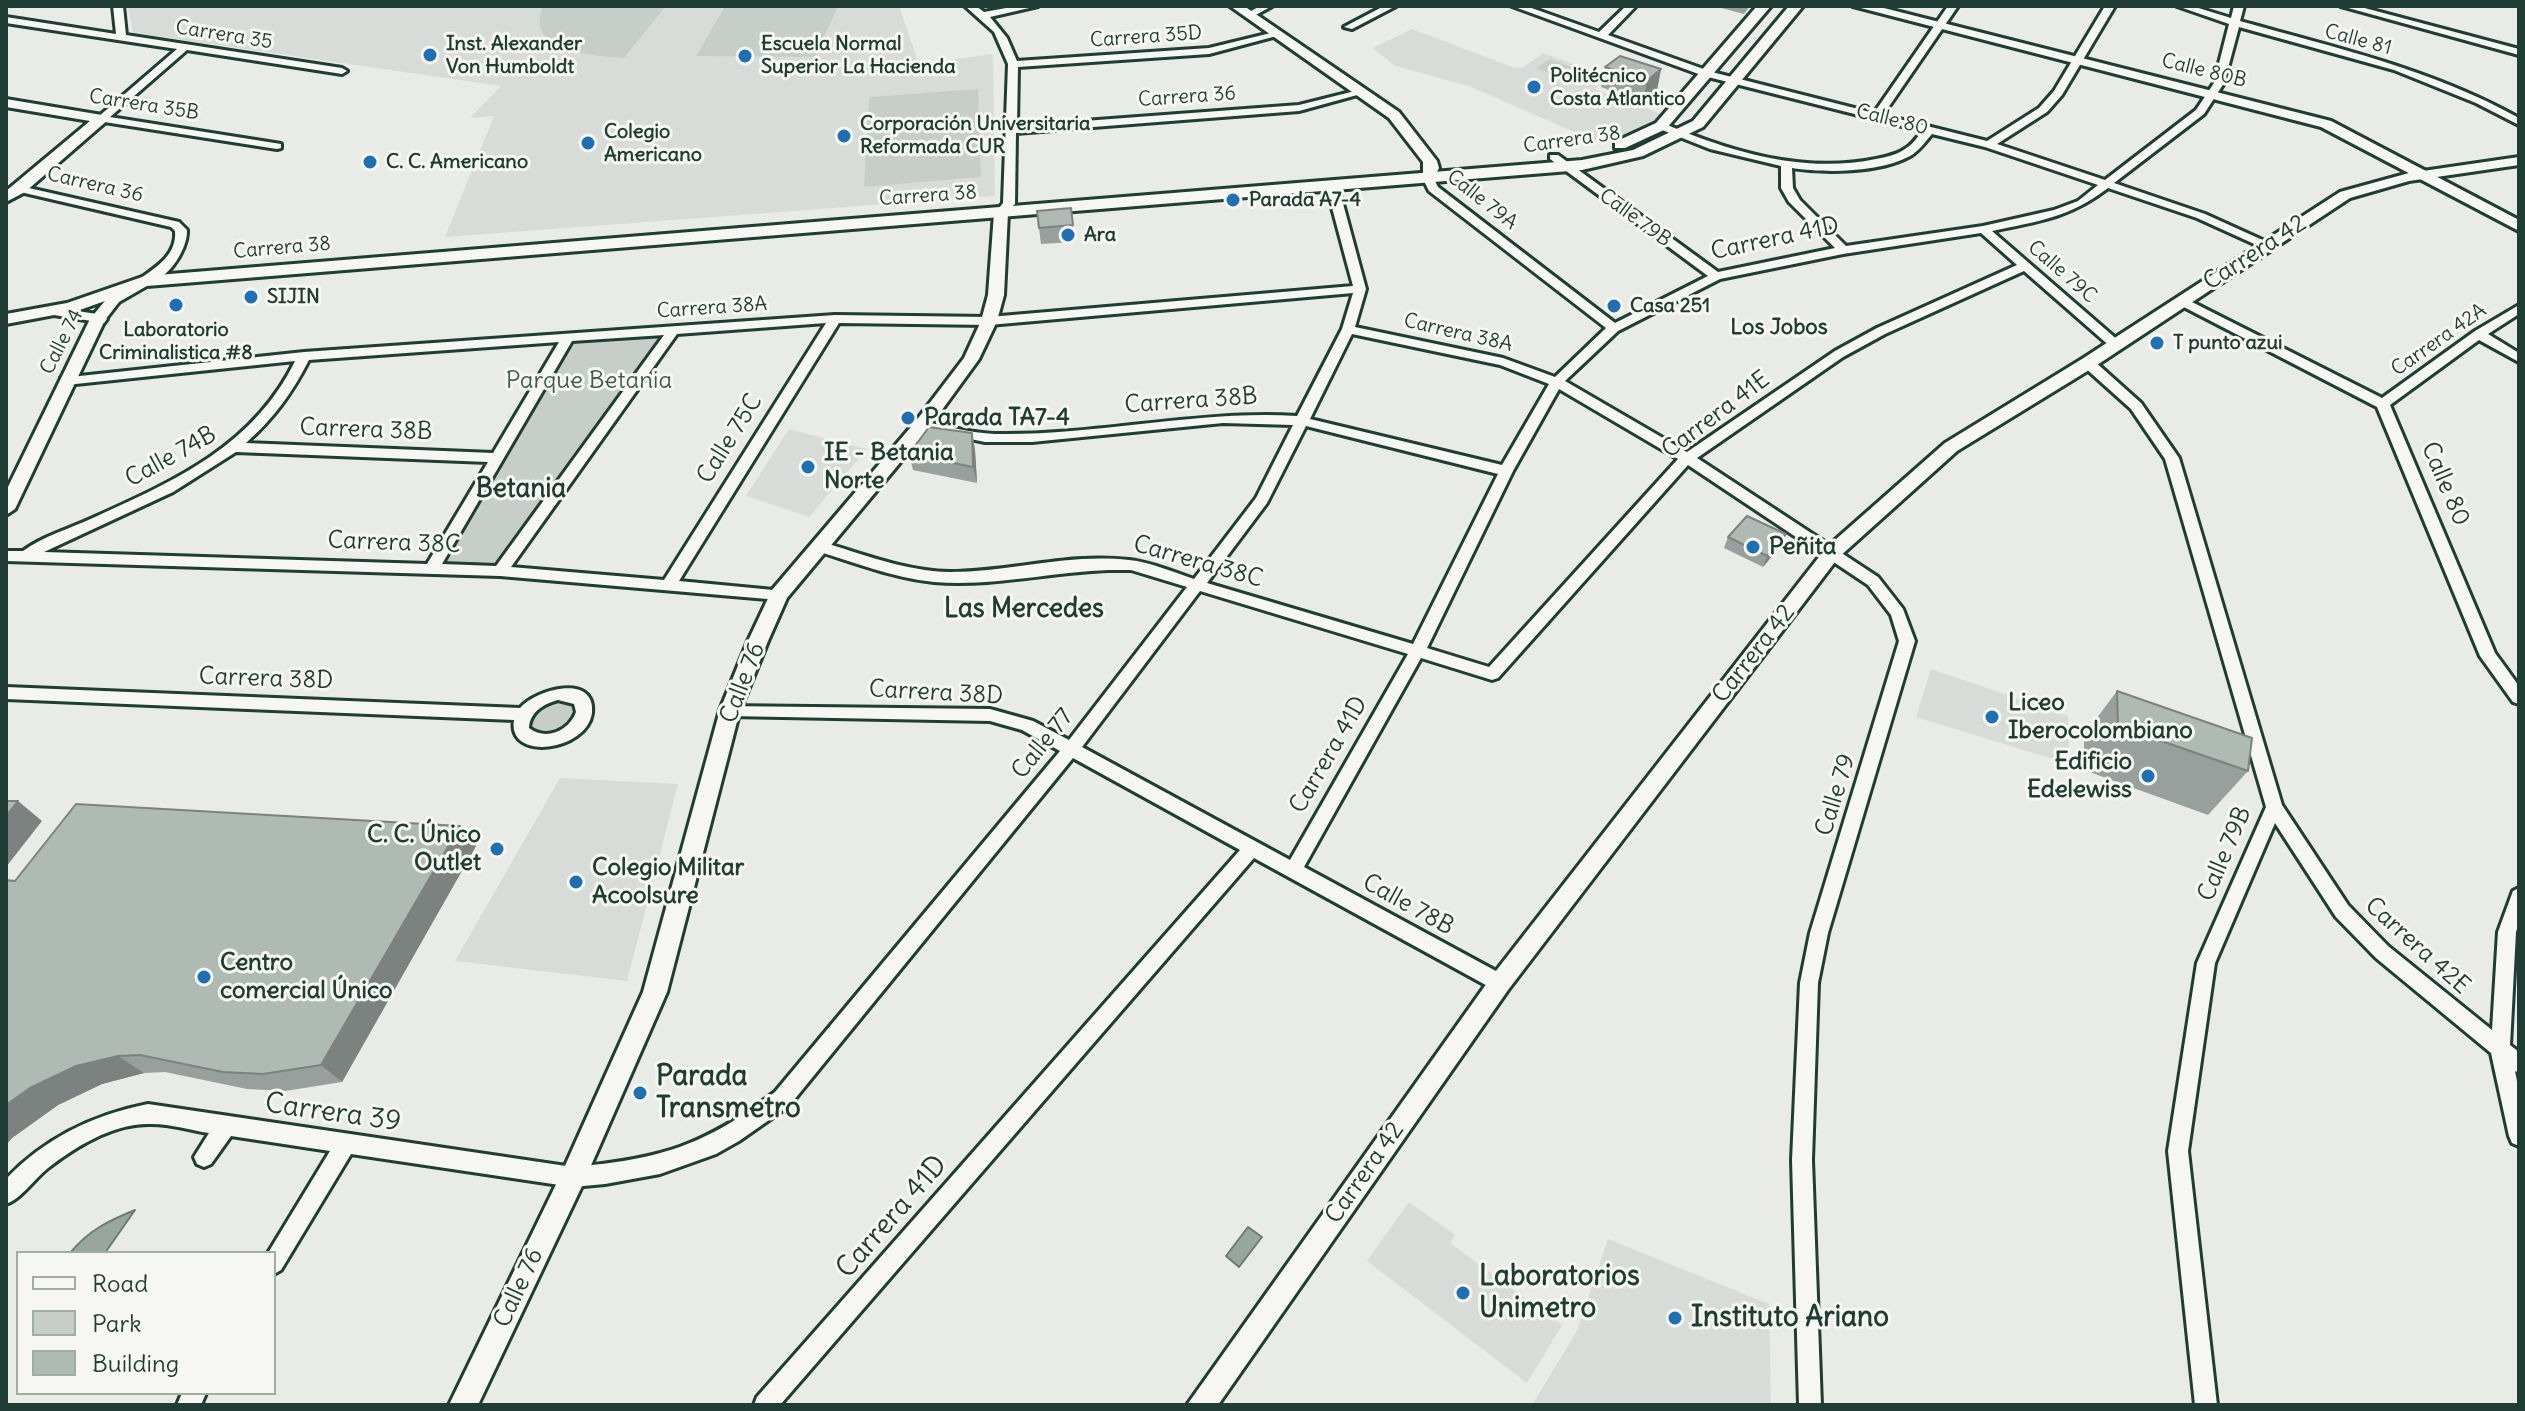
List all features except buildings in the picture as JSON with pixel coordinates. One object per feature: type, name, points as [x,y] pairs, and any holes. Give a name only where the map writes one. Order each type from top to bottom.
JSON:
[{"type":"main road","name":"Carrera 38","points":[[1560,162],[1623,144],[1661,126],[1764,6]]},
{"type":"main road","name":"Carrera 38","points":[[6,319],[84,303],[145,281],[1638,153],[1681,135],[1698,124],[1737,81],[1796,6]]},
{"type":"main road","name":"Calle 80B","points":[[1860,6],[1941,23],[2337,121],[2519,212]]},
{"type":"main road","name":"Calle 80B","points":[[1889,6],[1941,23]]},
{"type":"main road","name":"Calle 80B","points":[[2216,90],[2326,124],[2519,226]]},
{"type":"main road","name":"Carrera 35B","points":[[6,103],[102,119]]},
{"type":"main road","points":[[11,192],[102,119]]},
{"type":"main road","name":"Carrera 38","points":[[6,306],[86,291],[165,267],[1332,185],[1430,172]]},
{"type":"main road","points":[[32,316],[80,314],[98,319]]},
{"type":"street","points":[[118,6],[121,38]]},
{"type":"street","name":"Calle 76","points":[[463,1405],[573,1177],[655,992],[730,710],[779,595],[922,425],[971,359],[989,321],[999,276],[1012,130],[1013,64],[1008,44],[984,15],[970,6]]},
{"type":"street","points":[[984,15],[1033,6]]},
{"type":"street","name":"Calle 79A","points":[[1236,6],[1394,115],[1419,146],[1430,172],[1433,189],[1614,328]]},
{"type":"street","points":[[1249,15],[1267,6]]},
{"type":"street","points":[[1372,6],[1387,8]]},
{"type":"street","name":"Calle 80","points":[[1517,6],[1708,74],[1989,145],[2108,183],[2201,216],[2265,245]]},
{"type":"street","points":[[1601,36],[1631,6]]},
{"type":"street","points":[[1876,117],[1953,6]]},
{"type":"street","points":[[1989,145],[2043,110],[2081,57],[2110,6]]},
{"type":"street","name":"Calle 81","points":[[2182,6],[2236,25],[2408,72],[2457,89],[2519,122]]},
{"type":"street","name":"Carrera 41D","points":[[1294,869],[1418,650],[1506,471],[1557,382],[1614,328],[1716,276],[1843,250],[1983,229],[2057,213],[2082,203],[2200,112],[2216,90],[2239,6]]},
{"type":"street","points":[[2346,6],[2374,10],[2519,52]]},
{"type":"street","points":[[1349,27],[1387,8]]},
{"type":"street","name":"Carrera 35","points":[[6,20],[342,71]]},
{"type":"street","name":"Carrera 35D","points":[[1013,64],[1209,51],[1279,34]]},
{"type":"street","points":[[102,119],[185,47]]},
{"type":"street","name":"Carrera 36","points":[[1012,130],[1299,108],[1363,92]]},
{"type":"street","name":"Carrera 35B","points":[[102,119],[277,146]]},
{"type":"street","points":[[1661,126],[1681,135],[1786,164],[1833,168],[1869,165],[1908,154],[1930,129]]},
{"type":"street","name":"Carrera 42","points":[[1201,1405],[1500,983],[1832,553],[1951,447],[2088,363],[2345,195],[2369,186],[2422,175],[2519,161]]},
{"type":"street","name":"Calle 79B","points":[[1560,162],[1716,276]]},
{"type":"street","points":[[1786,164],[1787,188],[1795,202],[1843,250]]},
{"type":"street","points":[[1332,185],[1360,289]]},
{"type":"street","name":"Carrera 36","points":[[11,192],[175,224]]},
{"type":"street","name":"Calle 74","points":[[6,509],[98,319],[114,299],[165,267],[181,247],[181,230],[175,224]]},
{"type":"street","name":"Calle 79C","points":[[1983,229],[2116,345]]},
{"type":"street","name":"Carrera 41E","points":[[1492,674],[1687,458],[1839,354],[2024,266]]},
{"type":"street","name":"Carrera 38A","points":[[66,381],[304,356],[835,319],[989,321],[1360,289]]},
{"type":"street","name":"Calle 77","points":[[573,1177],[630,1172],[676,1161],[716,1145],[782,1099],[1072,748],[1262,500],[1348,329],[1360,289]]},
{"type":"street","points":[[2182,301],[2383,404]]},
{"type":"street","name":"Carrera 42A","points":[[2383,404],[2479,334],[2519,309]]},
{"type":"street","name":"Calle 75C","points":[[668,586],[835,319]]},
{"type":"street","name":"Carrera 38A","points":[[1348,329],[1503,362],[1557,382]]},
{"type":"street","points":[[500,571],[673,331]]},
{"type":"street","points":[[2479,334],[2519,358]]},
{"type":"street","points":[[432,568],[568,338]]},
{"type":"street","name":"Calle 74B","points":[[24,555],[155,492],[235,447],[285,394],[304,356]]},
{"type":"street","name":"Calle 79B","points":[[2088,363],[2136,406],[2172,458],[2274,807],[2206,963],[2178,1151],[2206,1405]]},
{"type":"street","name":"Calle 79","points":[[1557,382],[1687,458],[1873,581],[1898,613],[1907,641],[1819,933],[1809,983],[1802,1160],[1810,1405]]},
{"type":"street","name":"Calle 80","points":[[2383,404],[2488,656],[2519,698]]},
{"type":"street","name":"Carrera 38B","points":[[922,425],[995,438],[1229,417],[1301,421],[1506,471]]},
{"type":"street","name":"Carrera 38B","points":[[235,447],[496,458]]},
{"type":"street","name":"Carrera 38C","points":[[819,546],[902,571],[951,577],[1099,563],[1131,565],[1492,674]]},
{"type":"street","name":"Carrera 38C","points":[[6,556],[500,571],[779,595]]},
{"type":"street","name":"Carrera 38D","points":[[6,693],[524,714]]},
{"type":"street","name":"Carrera 38D","points":[[730,710],[990,715],[1027,725],[1251,849],[1294,869]]},
{"type":"street","name":"Carrera 42E","points":[[2274,807],[2342,911],[2382,952],[2519,1064]]},
{"type":"street","name":"Carrera 41D","points":[[765,1405],[1251,849]]},
{"type":"street","name":"Calle 78B","points":[[1294,869],[1500,983]]},
{"type":"street","points":[[2519,896],[2507,932],[2500,1049],[2519,1136]]},
{"type":"street","name":"Carrera 39","points":[[6,1194],[25,1173],[86,1130],[121,1118],[148,1114],[573,1177]]},
{"type":"street","points":[[204,1157],[226,1126]]},
{"type":"street","points":[[276,1260],[347,1142]]},
{"type":"shaded area","points":[[128,6],[899,6],[919,64],[993,54],[995,196],[445,237],[494,116],[470,118],[501,86],[133,33]]},
{"type":"shaded area","name":"Politécnico Costa Atlantico","points":[[1412,29],[1515,68],[1522,68],[1543,53],[1608,76],[1595,89],[1661,114],[1649,127],[1599,143],[1469,86],[1395,66],[1373,48]]},
{"type":"shaded area","name":"IE - Betania Norte","points":[[789,429],[867,449],[809,517],[746,496]]},
{"type":"shaded area","name":"Liceo Iberocolombiano","points":[[1931,669],[2068,716],[2069,764],[1916,717]]},
{"type":"shaded area","name":"Colegio Militar Acoolsure","points":[[560,778],[678,784],[627,981],[455,961]]},
{"type":"shaded area","name":"Laboratorios Unimetro","points":[[1409,1202],[1455,1235],[1450,1243],[1562,1325],[1527,1383],[1367,1261]]},
{"type":"shaded area","points":[[135,1210],[106,1251],[72,1251],[84,1238]]},
{"type":"shaded area","points":[[1248,1227],[1262,1237],[1239,1267],[1226,1256]]},
{"type":"shaded area","name":"Instituto Ariano","points":[[1608,1239],[1769,1304],[1771,1405],[1532,1405],[1577,1331]]},
{"type":"green space","points":[[543,6],[666,6],[624,58],[581,53],[552,42],[543,33],[540,21]]},
{"type":"green space","points":[[725,6],[838,6],[815,57],[696,56]]},
{"type":"green space","points":[[1550,59],[1591,74],[1578,83],[1536,68]]},
{"type":"green space","points":[[978,89],[981,177],[864,187],[869,97]]},
{"type":"green space","name":"Parque Betania","points":[[673,331],[500,571],[432,568],[568,338]]},
{"type":"green space","points":[[559,699],[579,705],[572,729],[540,737],[530,729],[532,717],[543,706]]},
{"type":"place","name":"Inst. Alexander Von Humboldt","points":[[430,55]]},
{"type":"place","name":"Escuela Normal Superior La Hacienda","points":[[745,56]]},
{"type":"place","name":"Politécnico Costa Atlantico","points":[[1534,87]]},
{"type":"place","name":"Corporación Universitaria Reformada CUR","points":[[844,136]]},
{"type":"place","name":"Colegio Americano","points":[[588,143]]},
{"type":"place","name":"C. C. Americano","points":[[370,162]]},
{"type":"place","name":"Parada A7-4","points":[[1233,200]]},
{"type":"place","name":"Ara","points":[[1068,235]]},
{"type":"place","name":"SIJIN","points":[[251,297]]},
{"type":"place","name":"Laboratorio Criminalistica #8","points":[[176,305]]},
{"type":"place","name":"Casa 251","points":[[1614,306]]},
{"type":"place","name":"T punto azui","points":[[2157,343]]},
{"type":"place","name":"Parada TA7-4","points":[[908,418]]},
{"type":"place","name":"IE - Betania Norte","points":[[808,467]]},
{"type":"place","name":"Peñita","points":[[1753,547]]},
{"type":"place","name":"Liceo Iberocolombiano","points":[[1992,717]]},
{"type":"place","name":"Edificio Edelewiss","points":[[2148,776]]},
{"type":"place","name":"C. C. Único Outlet","points":[[497,849]]},
{"type":"place","name":"Colegio Militar Acoolsure","points":[[576,882]]},
{"type":"place","name":"Centro comercial Único","points":[[204,977]]},
{"type":"place","name":"Parada Transmetro","points":[[640,1093]]},
{"type":"place","name":"Laboratorios Unimetro","points":[[1463,1293]]},
{"type":"place","name":"Instituto Ariano","points":[[1675,1318]]},
{"type":"district","name":"Los Jobos","points":[[1779,328]]},
{"type":"district","name":"Betania","points":[[521,490]]},
{"type":"district","name":"Las Mercedes","points":[[1024,610]]}]
